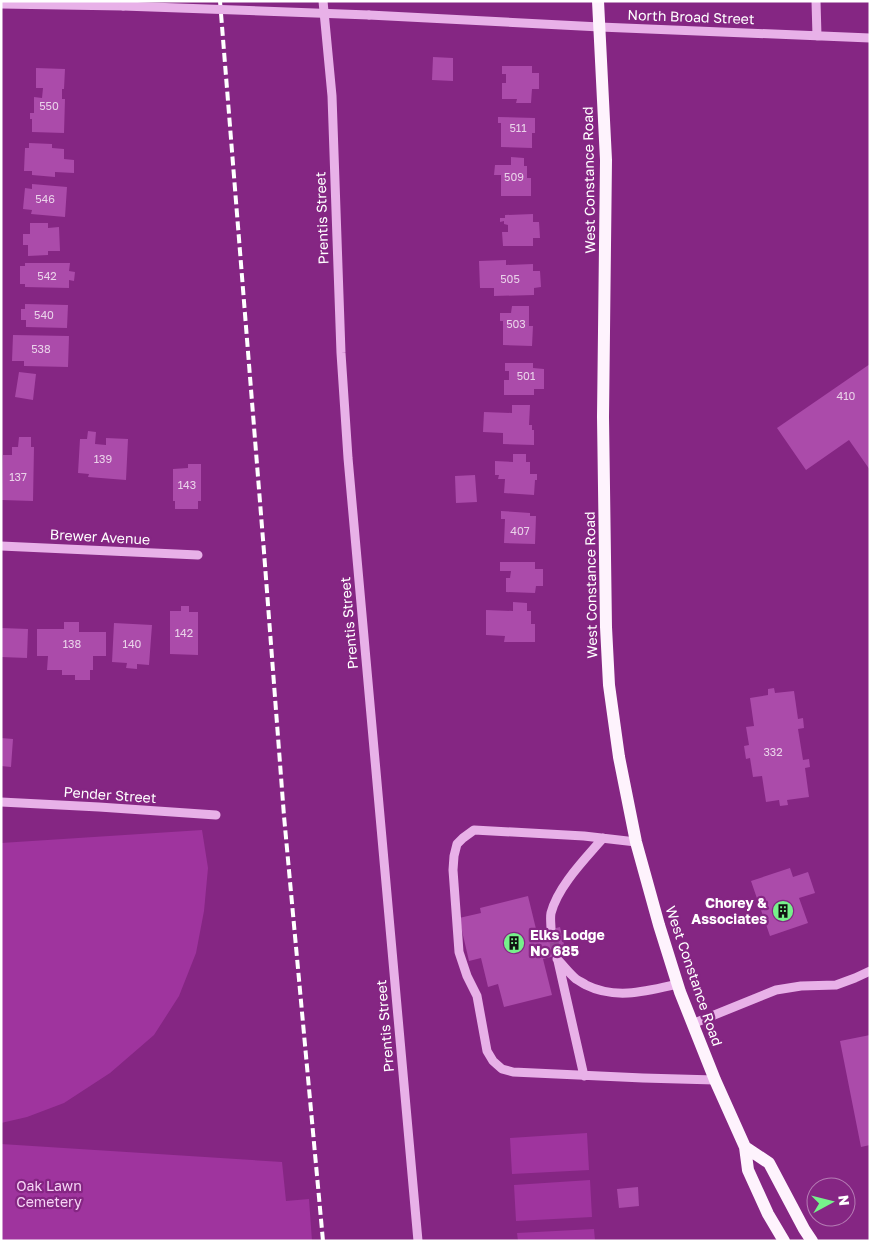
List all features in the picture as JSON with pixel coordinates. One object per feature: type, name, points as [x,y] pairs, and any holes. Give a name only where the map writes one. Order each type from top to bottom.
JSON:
[{"type":"main road","name":"West Constance Road","points":[[598,1],[606,160],[603,417],[606,627],[609,685],[618,757],[636,842],[678,984],[715,1080],[745,1147],[748,1170],[768,1214],[784,1241]]},
{"type":"main road","points":[[745,1147],[769,1163],[812,1241]]},
{"type":"street","name":"Prentis Street","points":[[323,1],[332,96],[341,352],[348,458],[418,1241]]},
{"type":"street","points":[[816,1],[817,36]]},
{"type":"street","name":"North Broad Street","points":[[1,4],[123,6],[369,15],[870,38]]},
{"type":"street","name":"Brewer Avenue","points":[[1,546],[198,555]]},
{"type":"street","name":"Pender Street","points":[[1,802],[216,815]]},
{"type":"street","points":[[636,842],[584,836],[474,830],[457,844],[453,870],[459,952],[467,976],[477,996],[487,1052],[493,1062],[502,1069],[513,1072],[715,1080]]},
{"type":"street","points":[[551,930],[551,914],[568,879],[603,838]]},
{"type":"street","points":[[584,1076],[557,957],[576,980],[607,992],[639,993],[678,984]]},
{"type":"street","points":[[692,1024],[776,990],[801,986],[836,985],[870,971]]},
{"type":"green space","points":[[202,830],[208,868],[204,911],[196,953],[179,996],[154,1035],[110,1073],[64,1103],[27,1117],[1,1123],[1,843]]},
{"type":"green space","points":[[587,1133],[589,1170],[512,1174],[510,1138]]},
{"type":"green space","name":"Oak Lawn Cemetery","points":[[1,1144],[282,1162],[286,1201],[309,1199],[312,1241],[1,1241]]},
{"type":"green space","points":[[590,1180],[592,1217],[516,1221],[514,1185]]},
{"type":"green space","points":[[594,1229],[595,1241],[518,1241],[517,1233]]},
{"type":"building","points":[[433,57],[453,58],[453,81],[432,80]]},
{"type":"building","points":[[502,66],[532,66],[532,73],[539,73],[539,89],[532,89],[531,103],[516,103],[517,99],[502,99],[502,83],[506,83],[506,74],[502,74]]},
{"type":"building","points":[[36,68],[65,69],[64,89],[62,89],[62,99],[65,99],[64,133],[32,132],[30,113],[34,113],[34,97],[42,98],[43,88],[36,88]]},
{"type":"building","points":[[498,117],[535,118],[532,148],[501,147],[501,123],[498,123]]},
{"type":"building","points":[[29,143],[52,144],[52,148],[64,149],[64,159],[74,160],[74,173],[55,172],[55,177],[32,175],[32,171],[24,171],[25,148],[29,148]]},
{"type":"building","points":[[511,157],[524,158],[524,166],[527,166],[527,178],[531,178],[531,196],[501,196],[501,175],[494,175],[495,165],[511,165]]},
{"type":"building","points":[[32,184],[67,187],[65,217],[31,214],[32,210],[23,209],[25,188],[32,189]]},
{"type":"building","points":[[533,214],[533,222],[539,222],[540,238],[533,238],[533,246],[503,246],[502,232],[508,232],[508,225],[504,224],[504,221],[500,222],[500,218],[505,218],[505,215]]},
{"type":"building","points":[[30,223],[48,223],[48,228],[59,227],[60,251],[48,251],[48,255],[28,256],[28,245],[23,245],[23,234],[30,234]]},
{"type":"building","points":[[506,260],[506,265],[533,264],[533,271],[540,271],[541,287],[534,288],[534,295],[494,296],[494,288],[480,288],[479,261]]},
{"type":"building","points":[[25,263],[70,263],[69,271],[75,272],[74,281],[69,280],[69,288],[25,287],[25,284],[20,284],[20,266],[25,266]]},
{"type":"building","points":[[25,304],[68,305],[67,328],[26,327],[26,320],[21,320],[21,309],[25,309]]},
{"type":"building","points":[[512,306],[529,306],[529,326],[533,326],[532,346],[503,345],[503,321],[500,321],[500,313],[511,313]]},
{"type":"building","points":[[13,335],[69,336],[68,367],[24,366],[24,361],[12,361]]},
{"type":"building","points":[[505,363],[533,363],[533,368],[544,369],[544,389],[534,389],[534,395],[504,395],[504,380],[509,380],[509,371],[505,371]]},
{"type":"building","points":[[870,364],[870,470],[849,440],[806,470],[777,428]]},
{"type":"building","points":[[19,372],[36,374],[33,400],[15,397]]},
{"type":"building","points":[[512,405],[530,405],[529,425],[532,425],[532,430],[534,430],[534,445],[503,444],[503,433],[483,432],[484,412],[512,413]]},
{"type":"building","points":[[88,431],[96,432],[95,444],[106,445],[106,438],[128,439],[126,480],[88,477],[89,474],[78,473],[80,439],[87,439]]},
{"type":"building","points":[[19,437],[31,437],[31,447],[34,447],[33,501],[2,500],[3,455],[12,455],[12,447],[18,447]]},
{"type":"building","points":[[513,454],[526,454],[526,462],[530,462],[530,474],[537,474],[534,495],[504,493],[505,479],[498,479],[499,475],[495,475],[495,461],[513,462]]},
{"type":"building","points":[[188,464],[201,464],[201,501],[198,501],[198,509],[175,509],[175,501],[173,501],[173,469],[188,468]]},
{"type":"building","points":[[475,475],[477,502],[456,503],[455,476]]},
{"type":"building","points":[[501,511],[530,513],[530,516],[536,516],[535,544],[504,543],[505,519],[501,519]]},
{"type":"building","points":[[500,562],[535,562],[535,569],[543,569],[543,586],[536,586],[535,593],[506,592],[506,578],[510,578],[511,571],[500,571]]},
{"type":"building","points":[[513,602],[527,603],[527,611],[531,611],[531,624],[535,624],[535,642],[504,642],[505,636],[486,635],[486,610],[513,611]]},
{"type":"building","points":[[181,606],[189,606],[189,612],[198,612],[198,655],[170,654],[170,611],[181,611]]},
{"type":"building","points":[[64,622],[79,622],[79,632],[106,632],[106,656],[93,656],[93,670],[90,670],[90,680],[75,680],[75,675],[62,675],[62,670],[47,670],[48,656],[37,656],[37,629],[64,629]]},
{"type":"building","points":[[114,623],[152,625],[149,665],[137,664],[137,669],[126,668],[127,663],[112,662]]},
{"type":"building","points":[[1,628],[28,629],[27,658],[1,657]]},
{"type":"building","points":[[774,688],[775,693],[794,691],[798,719],[803,718],[804,728],[798,729],[803,760],[809,759],[810,767],[805,768],[809,797],[787,800],[788,805],[780,806],[779,800],[766,802],[762,776],[753,777],[750,758],[746,759],[744,746],[749,745],[746,727],[754,726],[750,698],[768,695],[768,689]]},
{"type":"building","points":[[1,738],[13,739],[11,767],[1,766]]},
{"type":"building","name":"Chorey & Associates","points":[[790,868],[793,877],[808,872],[815,893],[799,898],[808,923],[770,936],[751,881]]},
{"type":"building","name":"Elks Lodge No 685","points":[[528,896],[537,933],[560,927],[566,953],[543,959],[552,995],[504,1007],[498,984],[488,987],[481,958],[469,961],[459,918],[481,913],[480,908]]},
{"type":"building","points":[[870,1035],[870,1145],[861,1147],[840,1041]]},
{"type":"building","points":[[638,1187],[639,1206],[619,1208],[617,1189]]},
{"type":"tunnel","points":[[551,929],[557,955]]},
{"type":"railway","points":[[220,1],[284,816],[323,1241]]},
{"type":"place","name":"Chorey & Associates","points":[[783,911]]},
{"type":"place","name":"Elks Lodge No 685","points":[[514,943]]}]
